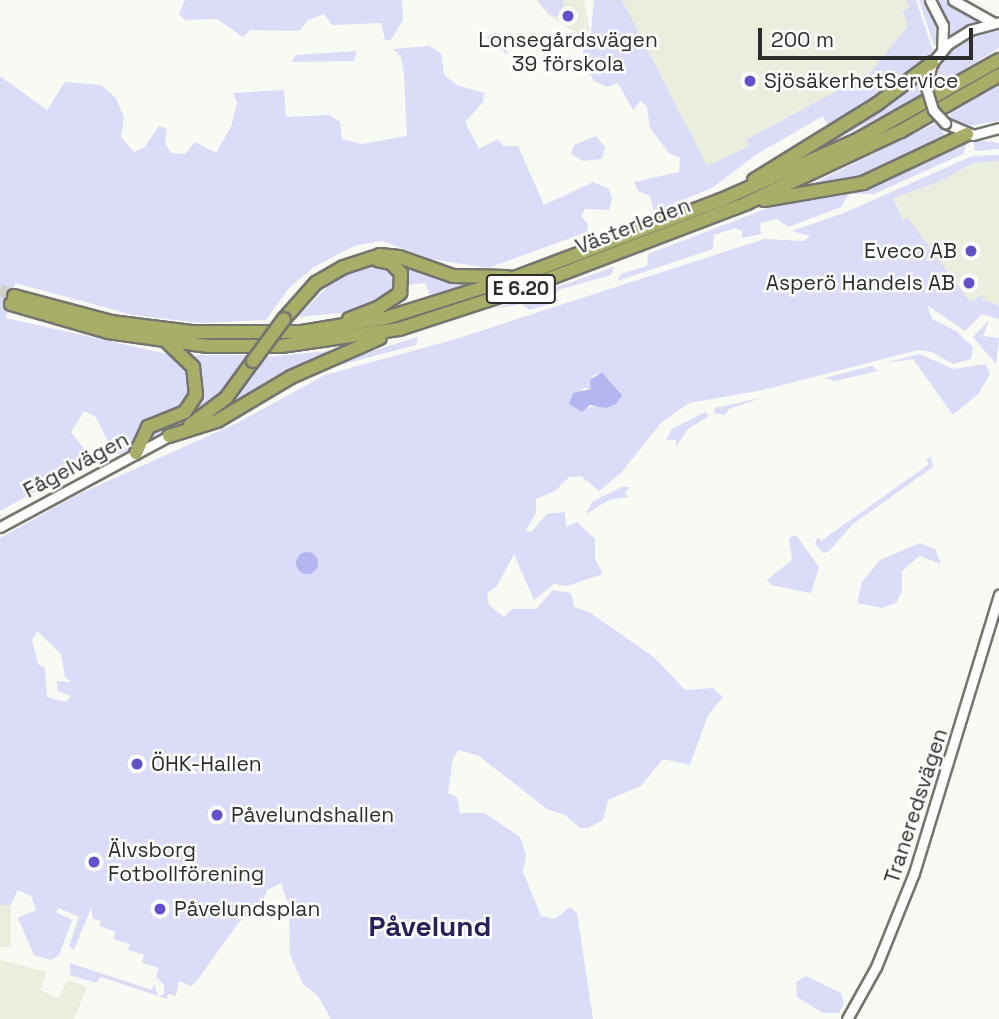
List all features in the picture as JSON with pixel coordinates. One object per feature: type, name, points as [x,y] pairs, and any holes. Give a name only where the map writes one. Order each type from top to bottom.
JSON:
[{"type":"highway","name":"Västerleden","points":[[999,60],[858,140],[721,200],[517,276],[386,318],[302,332],[217,334],[141,327],[13,300],[88,327],[167,341],[281,346],[399,329],[522,289],[747,203],[901,131],[999,75]]},
{"type":"highway","points":[[721,200],[877,104],[932,62]]},
{"type":"highway","points":[[747,203],[863,183],[967,134]]},
{"type":"highway","points":[[169,436],[216,408],[284,319],[316,283],[363,260],[390,255],[453,276],[517,276]]},
{"type":"highway","points":[[302,332],[368,312],[400,293],[403,279],[397,267],[386,261],[363,260]]},
{"type":"highway","points":[[169,436],[217,421],[300,373],[399,329]]},
{"type":"highway","points":[[136,453],[145,430],[185,412],[198,389],[190,362],[167,341]]},
{"type":"street","points":[[930,0],[943,25],[942,50]]},
{"type":"street","points":[[953,0],[997,22]]},
{"type":"street","points":[[997,22],[962,34],[942,50],[932,62],[926,87],[933,110],[946,123],[967,134],[999,138]]},
{"type":"street","points":[[983,134],[999,128]]},
{"type":"street","name":"Fågelvägen","points":[[0,527],[169,436]]},
{"type":"street","name":"Traneredsvägen","points":[[847,1019],[880,958],[914,873],[999,596]]},
{"type":"shaded area","points":[[185,0],[402,0],[403,20],[391,40],[385,40],[381,23],[332,25],[324,14],[308,20],[299,31],[250,30],[243,37],[217,19],[185,20],[179,14]]},
{"type":"shaded area","name":"Lonsegårdsvägen 39 förskola","points":[[536,0],[584,0],[590,31],[581,36],[548,15]]},
{"type":"shaded area","points":[[538,0],[563,0],[565,20],[549,14]]},
{"type":"shaded area","points":[[594,0],[622,0],[707,166],[749,146],[746,140],[870,73],[908,26],[903,11],[910,7],[906,0],[916,0],[933,51],[894,86],[846,119],[828,126],[823,116],[757,154],[712,188],[659,210],[653,209],[650,196],[638,191],[634,182],[679,172],[680,158],[669,153],[650,128],[647,106],[640,101],[633,110],[618,83],[607,87],[594,81],[583,60],[583,42],[591,32]]},
{"type":"shaded area","points":[[622,0],[916,0],[933,51],[828,126],[823,116],[757,154],[749,146],[707,167]]},
{"type":"shaded area","points":[[919,0],[926,0],[940,27],[939,43],[934,46]]},
{"type":"shaded area","points":[[933,0],[948,0],[984,21],[946,40]]},
{"type":"shaded area","points":[[999,28],[999,48],[935,87],[934,77],[949,50],[981,30]]},
{"type":"shaded area","points":[[496,32],[503,41],[508,55],[486,37]]},
{"type":"shaded area","points":[[429,46],[441,53],[444,75],[457,85],[484,93],[483,102],[465,122],[479,149],[498,139],[503,146],[518,146],[544,205],[593,182],[609,189],[612,199],[609,210],[585,209],[581,216],[588,224],[587,232],[488,268],[431,259],[382,241],[354,246],[314,267],[289,288],[266,320],[200,323],[133,315],[15,283],[6,318],[167,354],[190,369],[194,388],[186,405],[144,423],[133,449],[120,454],[114,454],[96,417],[84,411],[71,432],[85,450],[80,467],[0,511],[0,76],[47,110],[65,82],[101,85],[116,98],[124,117],[121,137],[134,152],[144,148],[159,126],[167,129],[165,143],[171,153],[185,154],[195,142],[216,153],[231,127],[237,103],[233,93],[284,90],[286,117],[329,115],[340,122],[342,139],[362,144],[407,136],[404,74],[401,57],[393,49]]},
{"type":"shaded area","points":[[357,51],[354,61],[292,62],[295,55]]},
{"type":"shaded area","points":[[923,74],[923,95],[821,147],[820,145]]},
{"type":"shaded area","points":[[999,84],[999,121],[966,126],[951,120],[950,114]]},
{"type":"shaded area","points":[[938,122],[945,136],[902,163],[855,182],[806,187]]},
{"type":"shaded area","points":[[596,136],[605,147],[602,159],[583,161],[571,154],[574,145]]},
{"type":"shaded area","points":[[973,139],[999,143],[999,149],[975,151]]},
{"type":"shaded area","points":[[968,140],[963,154],[874,194],[849,194],[841,207],[788,227],[777,219],[760,223],[761,234],[742,238],[742,231],[735,228],[714,235],[713,249],[617,281],[621,274],[647,266],[648,254],[778,204],[869,187],[918,164],[946,145]]},
{"type":"shaded area","points":[[999,155],[999,161],[973,163],[938,182],[893,198],[903,220],[908,218],[970,302],[984,294],[983,299],[999,306],[999,319],[982,314],[965,331],[927,305],[932,319],[956,331],[973,347],[971,359],[953,364],[932,352],[918,350],[763,390],[689,403],[661,423],[621,473],[599,491],[581,476],[569,477],[555,491],[536,499],[536,513],[526,531],[531,532],[547,514],[565,512],[566,527],[577,522],[595,539],[595,559],[603,574],[567,586],[554,584],[534,600],[514,554],[497,586],[487,593],[489,605],[504,617],[512,609],[536,609],[553,590],[571,593],[574,607],[589,612],[655,658],[685,690],[713,688],[723,697],[708,715],[690,765],[663,759],[641,786],[608,800],[603,820],[588,828],[580,828],[565,815],[547,809],[479,756],[459,750],[453,758],[448,793],[457,797],[460,813],[484,813],[520,837],[526,855],[523,872],[541,916],[555,919],[570,907],[577,913],[593,1019],[331,1019],[318,996],[303,984],[290,955],[289,906],[281,883],[267,890],[261,906],[239,922],[196,982],[191,986],[179,981],[176,996],[168,994],[167,999],[158,996],[164,995],[164,985],[156,977],[159,968],[142,963],[144,955],[128,950],[130,944],[113,939],[116,932],[99,926],[101,921],[93,919],[91,908],[74,950],[69,946],[79,917],[59,908],[56,912],[72,920],[59,955],[51,960],[34,955],[18,918],[36,910],[31,896],[18,890],[11,905],[0,905],[0,538],[79,494],[237,423],[325,375],[456,339],[764,239],[804,241],[810,236],[792,231],[844,213],[972,156]],"holes":[[[602,372],[620,392],[600,405],[579,410],[572,404],[584,388],[591,389],[593,376]],[[37,631],[61,654],[65,677],[71,682],[57,681],[57,691],[71,696],[66,702],[47,697],[45,668],[38,664],[32,640]]]},
{"type":"shaded area","points":[[999,161],[999,306],[983,299],[970,302],[908,218],[903,220],[893,197],[938,182],[973,163]]},
{"type":"shaded area","points":[[393,259],[470,284],[429,295],[426,283],[407,285],[406,272]]},
{"type":"shaded area","points":[[363,266],[389,270],[394,277],[391,294],[351,312],[298,317],[329,285]]},
{"type":"shaded area","points":[[614,267],[611,275],[561,289],[553,295],[559,301],[530,310],[521,304],[494,309]]},
{"type":"shaded area","points":[[989,320],[983,336],[999,338],[996,364],[973,337]]},
{"type":"shaded area","points":[[418,337],[416,345],[306,374],[336,362]]},
{"type":"shaded area","points":[[329,351],[332,353],[213,417],[240,392],[264,357]]},
{"type":"shaded area","points":[[920,354],[953,369],[986,364],[990,374],[978,394],[953,415],[913,359],[884,363]]},
{"type":"shaded area","points":[[253,355],[223,396],[185,424],[146,443],[152,429],[189,415],[197,406],[202,376],[191,357]]},
{"type":"shaded area","points":[[872,366],[878,371],[835,381],[824,378]]},
{"type":"shaded area","points":[[764,397],[729,409],[725,415],[714,413],[715,408]]},
{"type":"shaded area","points":[[705,412],[709,416],[688,429],[676,447],[676,440],[666,440],[672,429]]},
{"type":"shaded area","points":[[931,457],[933,467],[853,524],[828,552],[823,553],[815,544],[818,537],[821,541],[929,464],[926,459]]},
{"type":"shaded area","points":[[622,487],[630,487],[625,493],[628,497],[609,500],[586,514],[593,501]]},
{"type":"shaded area","points":[[796,535],[819,567],[811,593],[771,585],[767,580],[792,560],[789,538]]},
{"type":"shaded area","points":[[920,543],[935,549],[941,564],[919,556],[902,571],[902,591],[896,603],[882,608],[857,603],[862,582],[880,560]]},
{"type":"shaded area","points":[[924,865],[898,931],[884,963],[919,870]]},
{"type":"shaded area","points":[[0,905],[11,905],[11,947],[0,947]]},
{"type":"shaded area","points":[[0,960],[47,972],[40,990],[58,998],[68,980],[87,987],[74,1019],[0,1019]]},
{"type":"shaded area","points":[[70,963],[152,990],[154,984],[158,996],[101,977],[96,983],[70,975]]},
{"type":"shaded area","points":[[806,976],[841,993],[844,1003],[839,1013],[823,1013],[797,997],[796,982]]},
{"type":"water","points":[[602,372],[622,395],[616,404],[606,408],[590,405],[582,412],[569,404],[573,393],[591,389],[590,380]]},
{"type":"water","points":[[307,552],[317,559],[318,563],[311,573],[307,574],[297,567],[296,563],[303,553]]},
{"type":"tunnel","points":[[0,290],[14,296]]},
{"type":"place","name":"Lonsegårdsvägen 39 förskola","points":[[568,16]]},
{"type":"place","name":"SjösäkerhetService","points":[[750,81]]},
{"type":"place","name":"Eveco AB","points":[[971,251]]},
{"type":"place","name":"Asperö Handels AB","points":[[969,283]]},
{"type":"place","name":"ÖHK-Hallen","points":[[137,764]]},
{"type":"place","name":"Påvelundshallen","points":[[217,815]]},
{"type":"place","name":"Älvsborg Fotbollförening","points":[[94,862]]},
{"type":"place","name":"Påvelundsplan","points":[[160,909]]},
{"type":"district","name":"Påvelund","points":[[430,926]]}]
